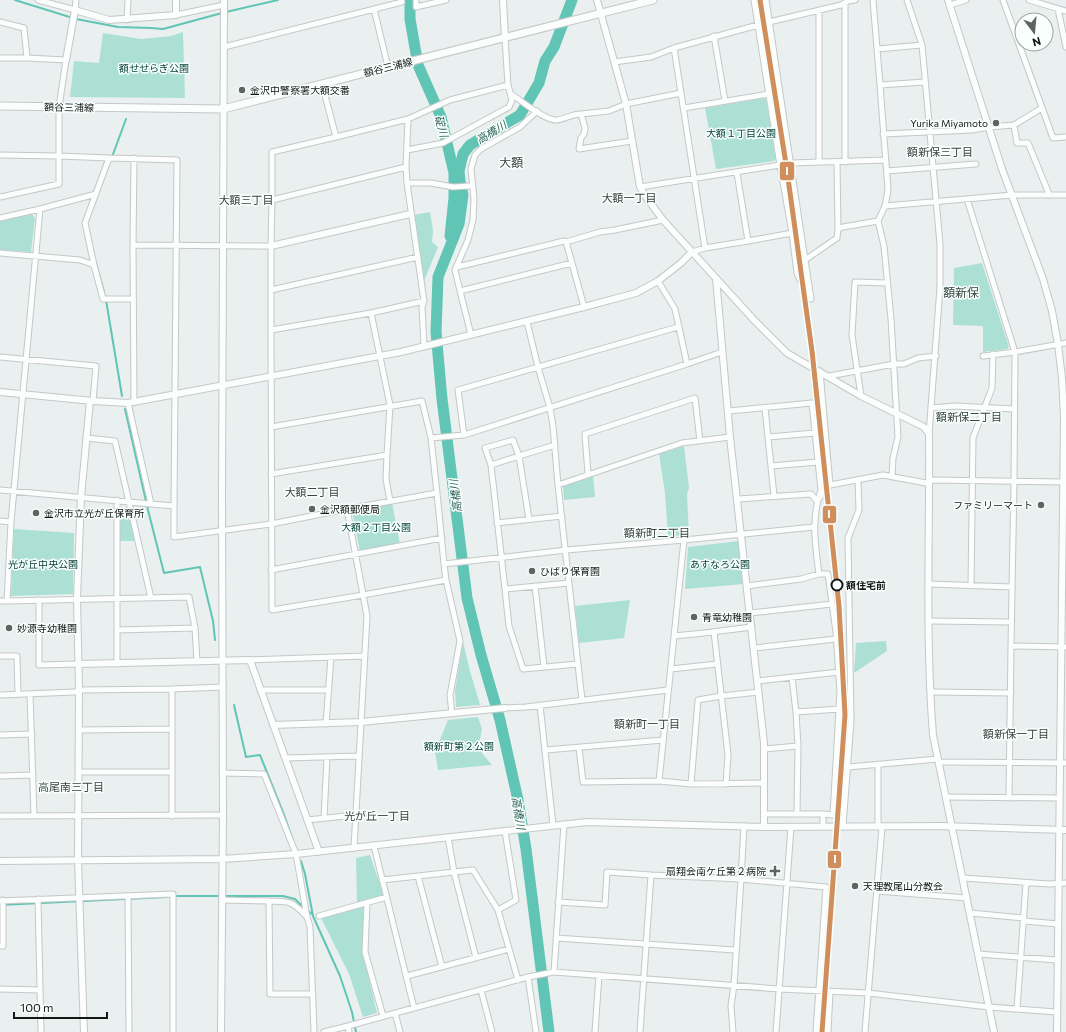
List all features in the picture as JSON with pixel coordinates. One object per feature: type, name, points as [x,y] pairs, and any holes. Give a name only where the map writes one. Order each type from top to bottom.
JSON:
[{"type":"main road","name":"額谷三浦線","points":[[0,106],[223,109],[653,0]]},
{"type":"street","points":[[39,0],[110,20],[127,20],[176,15],[224,5],[222,530],[223,816],[221,1032]]},
{"type":"street","points":[[0,197],[59,184],[59,107],[76,0]]},
{"type":"street","points":[[127,20],[128,0]]},
{"type":"street","points":[[176,0],[176,15]]},
{"type":"street","points":[[416,0],[416,7],[446,0]]},
{"type":"street","points":[[407,150],[439,144],[452,139],[509,107],[512,100],[508,84],[503,0]]},
{"type":"street","points":[[597,0],[626,104],[640,187],[663,220],[754,320],[787,353],[861,396],[924,427],[929,434]]},
{"type":"street","points":[[754,0],[792,233],[797,273],[800,280]]},
{"type":"street","points":[[766,0],[811,300]]},
{"type":"street","points":[[769,22],[855,0]]},
{"type":"street","points":[[873,0],[888,190],[885,206],[878,221],[884,246],[894,364],[898,437],[893,458],[892,477]]},
{"type":"street","points":[[908,0],[922,45],[940,244],[940,287],[929,434],[930,621],[933,735],[994,1032]]},
{"type":"street","points":[[966,0],[949,3],[1002,169],[1043,279],[1052,311],[1058,344],[1064,397],[1065,482],[1063,763],[1060,798],[1063,830],[1058,884],[1057,1032]]},
{"type":"street","points":[[1003,0],[1054,138],[1066,137]]},
{"type":"street","points":[[1030,0],[1066,11]]},
{"type":"street","points":[[224,47],[402,2]]},
{"type":"street","points":[[845,3],[845,162]]},
{"type":"street","points":[[374,9],[388,67]]},
{"type":"street","points":[[1058,9],[1066,47]]},
{"type":"street","points":[[819,10],[819,162]]},
{"type":"street","points":[[0,22],[24,28],[27,58]]},
{"type":"street","points":[[614,62],[651,57],[674,48],[714,36],[758,25]]},
{"type":"street","points":[[714,36],[726,101]]},
{"type":"street","points":[[877,49],[922,45]]},
{"type":"street","points":[[674,48],[705,248]]},
{"type":"street","points":[[0,58],[66,60]]},
{"type":"street","points":[[880,85],[925,82]]},
{"type":"street","points":[[322,84],[336,137]]},
{"type":"street","points":[[446,580],[272,610],[270,377],[272,152],[408,119],[442,103],[508,84]]},
{"type":"street","points":[[510,93],[547,118],[556,120],[574,114],[609,112],[626,104],[681,93]]},
{"type":"street","points":[[684,108],[769,94]]},
{"type":"street","points":[[883,134],[972,130],[1014,125],[1042,108]]},
{"type":"street","points":[[471,335],[456,270],[468,240],[473,220],[474,199],[471,169],[475,155],[481,149],[520,127],[535,110]]},
{"type":"street","points":[[581,114],[585,128],[579,149],[632,141]]},
{"type":"street","points":[[408,119],[406,168],[407,183],[410,214],[418,256],[424,301],[422,307],[425,346]]},
{"type":"street","points":[[1014,125],[1017,143],[1028,143],[1049,194]]},
{"type":"street","points":[[0,155],[177,160],[174,537],[271,524],[437,493]]},
{"type":"street","points":[[111,158],[85,223],[103,299],[133,299]]},
{"type":"street","points":[[134,158],[131,403],[148,504]]},
{"type":"street","points":[[640,187],[737,173],[790,163],[886,160]]},
{"type":"street","points":[[805,260],[837,238],[837,162]]},
{"type":"street","points":[[887,171],[976,164]]},
{"type":"street","points":[[272,200],[406,168]]},
{"type":"street","points":[[737,173],[748,241]]},
{"type":"street","points":[[407,183],[431,183],[453,187],[469,186]]},
{"type":"street","points":[[0,218],[96,194]]},
{"type":"street","points":[[885,206],[1012,195],[1066,195]]},
{"type":"street","points":[[967,199],[1015,352],[1009,798]]},
{"type":"street","points":[[7,601],[11,522],[40,208]]},
{"type":"street","points":[[132,245],[176,244],[272,246],[410,214]]},
{"type":"street","points":[[457,267],[564,241],[566,242],[600,232],[663,220]]},
{"type":"street","points":[[838,229],[878,221]]},
{"type":"street","points":[[0,392],[91,401],[131,403],[380,357],[527,322],[636,293],[658,281],[681,263],[692,252],[705,248],[792,233]]},
{"type":"street","points":[[566,242],[584,307]]},
{"type":"street","points":[[0,253],[80,260],[94,265]]},
{"type":"street","points":[[271,290],[418,256]]},
{"type":"street","points":[[460,291],[572,263]]},
{"type":"street","points":[[716,278],[722,352],[729,411],[730,437],[758,681],[764,749],[764,827]]},
{"type":"street","points":[[658,281],[675,308],[687,364]]},
{"type":"street","points":[[861,396],[852,335],[855,282],[887,283]]},
{"type":"street","points":[[271,330],[371,313],[424,301]]},
{"type":"street","points":[[371,313],[390,406],[386,479],[390,501]]},
{"type":"street","points":[[527,322],[550,408],[582,700]]},
{"type":"street","points":[[462,435],[458,390],[678,327]]},
{"type":"street","points":[[983,356],[1066,343]]},
{"type":"street","points":[[433,438],[462,435],[722,352]]},
{"type":"street","points":[[971,586],[973,438],[992,388],[993,354]]},
{"type":"street","points":[[828,376],[894,364],[904,364],[918,358],[936,356]]},
{"type":"street","points":[[0,357],[26,358],[96,366],[86,438],[81,497],[78,598],[78,860],[84,1032]]},
{"type":"street","points":[[820,371],[830,485]]},
{"type":"street","points":[[588,474],[585,434],[695,398],[700,441]]},
{"type":"street","points":[[271,427],[422,401],[433,438],[437,493],[446,563],[446,580],[460,641],[450,695],[452,714]]},
{"type":"street","points":[[729,411],[812,403],[821,490],[817,501],[814,527],[819,574]]},
{"type":"street","points":[[931,408],[955,406],[1014,410]]},
{"type":"street","points":[[765,408],[774,496]]},
{"type":"street","points":[[768,437],[815,433]]},
{"type":"street","points":[[558,485],[682,443],[730,437]]},
{"type":"street","points":[[86,438],[115,441],[151,598]]},
{"type":"street","points":[[529,519],[519,456],[513,440],[485,448],[490,465],[509,626],[523,669],[578,664]]},
{"type":"street","points":[[490,465],[555,445]]},
{"type":"street","points":[[271,474],[387,455]]},
{"type":"street","points":[[771,466],[818,462]]},
{"type":"street","points":[[817,501],[830,485],[883,476],[926,483],[930,480],[1065,482]]},
{"type":"street","points":[[843,826],[851,721],[848,538],[859,510],[858,480]]},
{"type":"street","points":[[0,490],[174,506]]},
{"type":"street","points":[[738,500],[811,494],[817,501]]},
{"type":"street","points":[[117,500],[117,664]]},
{"type":"street","points":[[347,510],[367,616],[354,848]]},
{"type":"street","points":[[497,522],[562,516]]},
{"type":"street","points":[[0,521],[11,522]]},
{"type":"street","points":[[446,563],[566,550],[814,527]]},
{"type":"street","points":[[271,570],[442,538]]},
{"type":"street","points":[[659,781],[684,540]]},
{"type":"street","points":[[747,586],[801,579],[819,574],[828,574],[839,672],[840,709],[833,815],[764,814]]},
{"type":"street","points":[[505,589],[569,583]]},
{"type":"street","points":[[930,584],[1012,587]]},
{"type":"street","points":[[535,586],[544,667]]},
{"type":"street","points":[[0,601],[78,598],[189,597],[195,628],[197,662]]},
{"type":"street","points":[[39,600],[38,665],[197,662],[365,656]]},
{"type":"street","points":[[750,613],[832,604]]},
{"type":"street","points":[[930,621],[1011,622]]},
{"type":"street","points":[[117,630],[195,628]]},
{"type":"street","points":[[674,636],[752,628]]},
{"type":"street","points":[[712,632],[714,632],[728,755],[726,784]]},
{"type":"street","points":[[754,648],[836,639]]},
{"type":"street","points":[[1011,646],[1064,647]]},
{"type":"street","points":[[0,656],[17,656],[18,694]]},
{"type":"street","points":[[326,724],[331,657]]},
{"type":"street","points":[[250,660],[319,852]]},
{"type":"street","points":[[671,669],[717,664]]},
{"type":"street","points":[[758,681],[839,672]]},
{"type":"street","points":[[792,677],[798,746],[797,814]]},
{"type":"street","points":[[0,695],[75,692],[79,690],[223,687]]},
{"type":"street","points":[[172,689],[172,816]]},
{"type":"street","points":[[260,690],[329,690]]},
{"type":"street","points":[[273,725],[361,722],[452,714],[668,690]]},
{"type":"street","points":[[691,784],[698,700],[759,692]]},
{"type":"street","points":[[931,692],[1011,693]]},
{"type":"street","points":[[30,694],[34,816]]},
{"type":"street","points":[[540,705],[553,825]]},
{"type":"street","points":[[796,712],[840,709]]},
{"type":"street","points":[[79,730],[172,729]]},
{"type":"street","points":[[0,735],[32,734]]},
{"type":"street","points":[[546,750],[663,740]]},
{"type":"street","points":[[764,749],[798,746]]},
{"type":"street","points":[[579,748],[583,782],[659,781],[691,784],[764,783]]},
{"type":"street","points":[[285,758],[359,756]]},
{"type":"street","points":[[324,818],[327,757]]},
{"type":"street","points":[[848,766],[938,760],[1063,763]]},
{"type":"street","points":[[865,1032],[877,891],[880,826],[878,765]]},
{"type":"street","points":[[79,772],[172,772]]},
{"type":"street","points":[[222,773],[264,774],[297,854],[312,942],[314,1032]]},
{"type":"street","points":[[0,776],[33,775]]},
{"type":"street","points":[[946,797],[1060,798]]},
{"type":"street","points":[[823,814],[823,826]]},
{"type":"street","points":[[307,820],[356,815]]},
{"type":"street","points":[[0,816],[223,816]]},
{"type":"street","points":[[0,861],[222,859],[319,852],[448,836],[587,822],[764,827],[952,826],[1063,830]]},
{"type":"street","points":[[554,972],[564,824]]},
{"type":"street","points":[[733,1032],[731,1006],[734,985],[744,826]]},
{"type":"street","points":[[776,1032],[791,826]]},
{"type":"street","points":[[498,910],[516,900],[506,830]]},
{"type":"street","points":[[448,836],[454,872],[476,958]]},
{"type":"street","points":[[374,846],[414,1008]]},
{"type":"street","points":[[382,880],[473,870],[498,910],[518,980]]},
{"type":"street","points":[[558,902],[604,905],[607,872],[741,879],[826,887],[816,1032]]},
{"type":"street","points":[[640,1032],[652,874]]},
{"type":"street","points":[[418,876],[442,967]]},
{"type":"street","points":[[963,878],[1026,883],[1066,883]]},
{"type":"street","points":[[1017,1009],[1026,883]]},
{"type":"street","points":[[877,891],[967,898]]},
{"type":"street","points":[[0,946],[3,946],[2,900],[174,894],[173,1032]]},
{"type":"street","points":[[128,896],[129,1032]]},
{"type":"street","points":[[319,916],[387,897]]},
{"type":"street","points":[[38,899],[41,1032]]},
{"type":"street","points":[[222,900],[288,901],[298,907],[307,917]]},
{"type":"street","points":[[269,901],[270,994],[313,994]]},
{"type":"street","points":[[367,903],[365,952],[383,1016]]},
{"type":"street","points":[[970,913],[1058,924]]},
{"type":"street","points":[[556,938],[736,950]]},
{"type":"street","points":[[407,976],[509,949]]},
{"type":"street","points":[[978,954],[1058,960]]},
{"type":"street","points":[[324,1032],[528,977],[554,972],[599,974],[779,989],[868,993],[989,1007],[1057,1012]]},
{"type":"street","points":[[595,1032],[599,974]]},
{"type":"street","points":[[528,977],[536,1032]]},
{"type":"street","points":[[0,989],[40,990]]},
{"type":"street","points":[[481,990],[492,1032]]},
{"type":"street","points":[[828,1032],[830,992]]},
{"type":"street","points":[[395,1013],[400,1032]]},
{"type":"street","points":[[349,1025],[349,1032]]},
{"type":"green space","name":"額せせらぎ公園","points":[[183,32],[185,98],[70,97],[74,61],[99,63],[103,33],[141,39],[171,36]]},
{"type":"green space","name":"大額１丁目公園","points":[[764,98],[766,99],[776,159],[774,161],[716,169],[705,108]]},
{"type":"green space","points":[[430,212],[433,230],[432,242],[438,247],[424,281],[413,215]]},
{"type":"green space","points":[[31,213],[35,218],[31,252],[0,250],[0,221]]},
{"type":"green space","points":[[982,263],[1009,347],[1007,349],[983,352],[983,326],[953,325],[954,268]]},
{"type":"green space","points":[[684,446],[689,488],[687,494],[689,534],[668,537],[665,493],[659,454]]},
{"type":"green space","points":[[593,476],[595,497],[564,500],[563,486]]},
{"type":"green space","name":"大額２丁目公園","points":[[392,503],[400,544],[360,552],[352,510]]},
{"type":"green space","points":[[121,508],[130,508],[134,541],[119,541]]},
{"type":"green space","name":"光が丘中央公園","points":[[14,529],[74,533],[73,594],[11,596]]},
{"type":"green space","name":"あすなろ公園","points":[[739,541],[744,584],[685,589],[688,547]]},
{"type":"green space","points":[[630,600],[624,638],[579,643],[575,606]]},
{"type":"green space","points":[[886,641],[887,651],[854,673],[856,643]]},
{"type":"green space","points":[[463,642],[480,705],[456,707],[455,691]]},
{"type":"green space","name":"額新町第２公園","points":[[478,717],[482,729],[479,744],[482,753],[492,765],[438,770],[435,752],[448,720]]},
{"type":"green space","points":[[370,855],[384,896],[357,903],[356,858]]},
{"type":"green space","points":[[363,907],[363,953],[377,1013],[363,1017],[349,974],[321,918]]},
{"type":"waterway","points":[[15,0],[76,19],[118,27],[163,29],[222,13]]},
{"type":"waterway","points":[[226,12],[278,0]]},
{"type":"waterway","name":"碇川","points":[[410,0],[410,19],[418,65],[441,117],[454,173],[454,198],[450,236]]},
{"type":"waterway","name":"高橋川","points":[[549,1032],[526,849],[518,800],[500,720],[481,655],[467,598],[442,399],[436,332],[438,277],[459,224],[463,195],[459,171],[463,154],[470,145],[520,115],[539,83],[545,61],[554,47],[572,0]]},
{"type":"waterway","points":[[112,157],[126,119]]},
{"type":"waterway","points":[[94,256],[104,292]]},
{"type":"waterway","points":[[106,300],[122,396]]},
{"type":"waterway","points":[[125,409],[164,573],[200,567],[213,621],[215,640]]},
{"type":"waterway","points":[[234,705],[246,757],[260,755],[294,843]]},
{"type":"waterway","points":[[301,861],[313,916],[340,976],[352,1012],[356,1032]]},
{"type":"waterway","points":[[173,896],[283,896],[295,899],[303,907]]},
{"type":"waterway","points":[[0,905],[167,897]]},
{"type":"waterway","points":[[307,910],[312,914]]},
{"type":"transit line","name":"I","points":[[760,0],[786,164],[812,351],[839,606],[845,715],[822,1032]]},
{"type":"place","name":"金沢中警察署大額交番","points":[[242,90]]},
{"type":"place","name":"Yurika Miyamoto","points":[[996,123]]},
{"type":"place","name":"ファミリーマート","points":[[1041,505]]},
{"type":"place","name":"金沢額郵便局","points":[[312,509]]},
{"type":"place","name":"金沢市立光が丘保育所","points":[[36,513]]},
{"type":"place","name":"ひばり保育園","points":[[532,571]]},
{"type":"place","name":"額住宅前","points":[[837,585]]},
{"type":"place","name":"青竜幼稚園","points":[[694,617]]},
{"type":"place","name":"妙源寺幼稚園","points":[[9,628]]},
{"type":"place","name":"扇翔会南ケ丘第２病院","points":[[775,871]]},
{"type":"place","name":"天理教尾山分教会","points":[[855,886]]},
{"type":"district","name":"額新保三丁目","points":[[940,151]]},
{"type":"district","name":"大額","points":[[511,162]]},
{"type":"district","name":"大額一丁目","points":[[629,197]]},
{"type":"district","name":"大額三丁目","points":[[246,199]]},
{"type":"district","name":"額新保","points":[[961,292]]},
{"type":"district","name":"額新保二丁目","points":[[969,416]]},
{"type":"district","name":"大額二丁目","points":[[312,491]]},
{"type":"district","name":"額新町二丁目","points":[[657,532]]},
{"type":"district","name":"額新町一丁目","points":[[647,723]]},
{"type":"district","name":"額新保一丁目","points":[[1016,733]]},
{"type":"district","name":"高尾南三丁目","points":[[71,786]]},
{"type":"district","name":"光が丘一丁目","points":[[377,815]]}]
